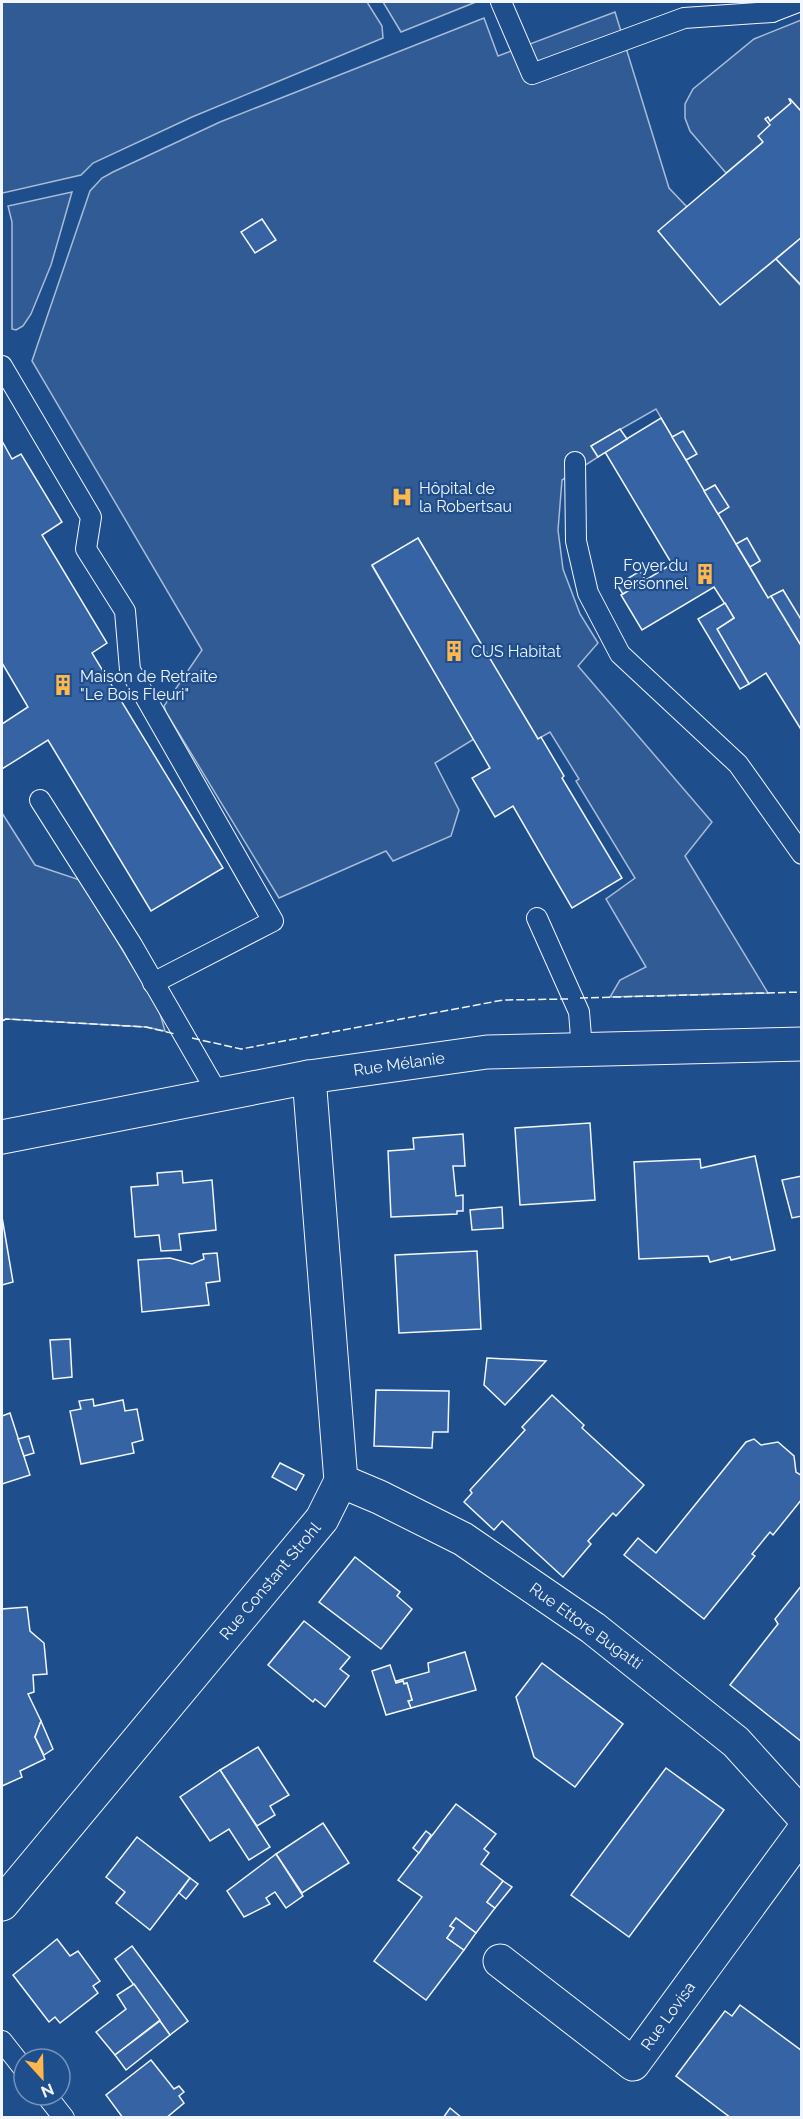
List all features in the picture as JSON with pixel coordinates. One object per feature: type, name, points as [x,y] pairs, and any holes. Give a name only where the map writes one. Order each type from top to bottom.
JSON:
[{"type":"street","name":"Rue Mélanie","points":[[2,1137],[309,1077],[487,1052],[801,1044]]},
{"type":"street","name":"Rue Constant Strohl","points":[[2,1904],[322,1519],[340,1481],[309,1077]]},
{"type":"street","name":"Rue Ettore Bugatti","points":[[340,1481],[379,1497],[463,1539],[593,1628],[736,1742],[801,1815]]},
{"type":"street","name":"Rue Lovisa","points":[[500,1961],[633,2064],[801,1833]]},
{"type":"lane","points":[[501,2],[532,74],[684,18],[798,2]]},
{"type":"lane","points":[[2,366],[91,517],[86,549],[125,611],[130,669],[273,921],[153,983]]},
{"type":"lane","points":[[575,462],[576,541],[588,593],[620,654],[738,764],[801,854]]},
{"type":"lane","points":[[40,800],[153,983],[218,1094]]},
{"type":"lane","points":[[537,918],[579,1012],[582,1049]]},
{"type":"lane","points":[[2,2041],[12,2053]]},
{"type":"shaded area","points":[[2,2],[367,2],[382,26],[383,38],[192,117],[93,163],[81,175],[3,193]]},
{"type":"shaded area","points":[[383,2],[476,2],[401,32]]},
{"type":"shaded area","points":[[615,12],[669,188],[687,207],[720,304],[776,259],[801,286],[801,621],[783,590],[768,598],[750,567],[760,560],[747,538],[736,544],[718,514],[728,507],[715,485],[704,491],[686,460],[696,454],[684,432],[672,437],[656,409],[591,446],[598,457],[562,480],[558,530],[563,569],[580,614],[598,643],[578,666],[712,822],[685,856],[768,993],[610,997],[620,980],[646,967],[606,899],[635,878],[576,781],[579,779],[550,732],[538,739],[418,538],[372,566],[474,739],[435,763],[459,810],[451,836],[393,861],[386,851],[279,898],[164,706],[202,650],[32,361],[90,191],[102,178],[220,122],[484,18],[498,56]]},
{"type":"shaded area","points":[[801,20],[801,109],[790,99],[791,103],[770,121],[768,117],[766,118],[770,125],[763,142],[726,173],[690,131],[685,118],[685,104],[693,89],[754,39]]},
{"type":"shaded area","points":[[72,192],[51,265],[31,314],[23,326],[16,330],[12,329],[12,222],[8,206]]},
{"type":"shaded area","points":[[2,813],[35,865],[80,880],[159,1010],[165,1031],[146,1027],[6,1019],[2,1021]]},
{"type":"building","points":[[789,99],[800,110],[802,109],[802,237],[720,305],[658,231],[763,142],[758,136],[770,125],[765,119],[768,117],[770,121],[791,103]]},
{"type":"building","points":[[262,219],[276,240],[255,253],[241,232]]},
{"type":"building","points":[[802,237],[802,286],[776,259]]},
{"type":"building","name":"Foyer du Personnel","points":[[661,418],[768,598],[771,596],[802,647],[802,731],[766,673],[749,684],[717,629],[734,618],[714,587],[642,630],[621,595],[672,564],[605,452]]},
{"type":"building","points":[[620,429],[627,439],[598,457],[591,446]]},
{"type":"building","points":[[683,431],[697,454],[686,460],[672,437]]},
{"type":"building","name":"Maison de Retraite \"Le Bois Fleuri\"","points":[[2,441],[12,459],[21,454],[62,522],[42,535],[107,643],[92,653],[223,868],[151,911],[48,740],[2,769],[2,724],[28,707],[2,663]]},
{"type":"building","points":[[715,485],[729,507],[718,514],[704,491]]},
{"type":"building","name":"CUS Habitat","points":[[418,538],[538,739],[541,737],[564,776],[562,778],[622,878],[572,908],[513,806],[495,817],[472,778],[490,768],[372,565]]},
{"type":"building","points":[[747,538],[760,561],[750,567],[736,544]]},
{"type":"building","points":[[640,571],[645,580],[623,594],[617,585]]},
{"type":"building","points":[[783,590],[802,621],[802,647],[771,596]]},
{"type":"building","points":[[725,603],[734,618],[717,629],[749,684],[740,689],[698,619]]},
{"type":"building","points":[[590,1123],[595,1200],[520,1205],[515,1128]]},
{"type":"building","points":[[463,1134],[465,1166],[453,1166],[456,1196],[463,1195],[463,1211],[457,1211],[457,1214],[391,1217],[388,1151],[414,1149],[413,1138]]},
{"type":"building","points":[[755,1156],[775,1250],[731,1260],[730,1257],[710,1262],[708,1256],[639,1259],[634,1162],[700,1159],[701,1168]]},
{"type":"building","points":[[182,1171],[183,1183],[212,1180],[216,1230],[179,1234],[181,1250],[161,1251],[159,1235],[135,1237],[131,1187],[158,1185],[157,1173]]},
{"type":"building","points":[[802,1176],[802,1216],[792,1218],[782,1180]]},
{"type":"building","points":[[502,1207],[503,1228],[472,1230],[470,1210]]},
{"type":"building","points":[[2,1217],[13,1282],[2,1285]]},
{"type":"building","points":[[477,1251],[481,1329],[399,1333],[395,1255]]},
{"type":"building","points":[[217,1253],[220,1281],[206,1283],[209,1305],[142,1312],[138,1260],[170,1258],[192,1264],[204,1259],[203,1254]]},
{"type":"building","points":[[70,1339],[72,1377],[53,1379],[50,1340]]},
{"type":"building","points":[[487,1358],[546,1361],[505,1405],[484,1385]]},
{"type":"building","points":[[376,1390],[449,1391],[448,1432],[433,1432],[432,1448],[374,1446]]},
{"type":"building","points":[[552,1395],[584,1425],[582,1428],[644,1485],[616,1516],[613,1513],[588,1541],[591,1544],[563,1577],[502,1521],[494,1530],[464,1502],[472,1493],[470,1490],[525,1430],[522,1427]]},
{"type":"building","points":[[93,1399],[94,1406],[123,1400],[125,1411],[137,1409],[143,1440],[132,1443],[134,1453],[81,1464],[70,1411],[81,1409],[79,1401]]},
{"type":"building","points":[[10,1413],[30,1475],[2,1484],[2,1416]]},
{"type":"building","points":[[29,1436],[34,1453],[24,1456],[18,1439]]},
{"type":"building","points":[[754,1439],[761,1445],[778,1442],[794,1456],[796,1472],[802,1476],[802,1499],[773,1535],[770,1532],[752,1554],[755,1556],[704,1619],[624,1555],[638,1538],[656,1553],[746,1442]]},
{"type":"building","points":[[280,1463],[304,1475],[296,1490],[272,1477]]},
{"type":"building","points":[[355,1557],[400,1592],[397,1596],[412,1609],[381,1649],[319,1602]]},
{"type":"building","points":[[802,1585],[802,1742],[730,1685],[778,1624],[775,1619]]},
{"type":"building","points":[[27,1607],[30,1631],[44,1643],[47,1674],[33,1675],[34,1692],[28,1694],[41,1721],[35,1737],[45,1759],[20,1771],[22,1777],[2,1786],[2,1609]]},
{"type":"building","points":[[304,1621],[350,1657],[340,1669],[349,1676],[325,1707],[315,1699],[313,1702],[268,1665]]},
{"type":"building","points":[[465,1652],[476,1690],[411,1708],[408,1701],[412,1700],[407,1683],[404,1684],[403,1681],[396,1683],[396,1681],[429,1672],[428,1663]]},
{"type":"building","points":[[542,1663],[623,1724],[575,1787],[534,1757],[516,1697]]},
{"type":"building","points":[[390,1665],[396,1683],[403,1681],[404,1684],[407,1683],[412,1700],[408,1701],[411,1708],[386,1715],[372,1671]]},
{"type":"building","points":[[41,1721],[53,1749],[44,1755],[35,1737]]},
{"type":"building","points":[[258,1747],[289,1795],[270,1806],[275,1815],[257,1826],[220,1770]]},
{"type":"building","points":[[666,1768],[724,1810],[629,1937],[571,1895]]},
{"type":"building","points":[[220,1770],[270,1847],[249,1860],[229,1829],[210,1841],[180,1797]]},
{"type":"building","points":[[456,1804],[496,1834],[484,1849],[489,1853],[481,1864],[503,1881],[487,1902],[495,1908],[476,1933],[456,1918],[450,1926],[454,1928],[447,1938],[464,1950],[426,2000],[374,1961],[422,1897],[398,1880]]},
{"type":"building","points":[[323,1823],[349,1863],[302,1893],[276,1854]]},
{"type":"building","points":[[426,1831],[431,1835],[419,1853],[413,1848]]},
{"type":"building","points":[[137,1837],[190,1878],[150,1930],[116,1903],[125,1892],[106,1877]]},
{"type":"building","points":[[276,1854],[303,1896],[286,1908],[275,1892],[266,1898],[270,1904],[244,1917],[227,1891]]},
{"type":"building","points":[[190,1878],[198,1884],[186,1899],[179,1893]]},
{"type":"building","points":[[503,1881],[512,1887],[495,1908],[487,1902]]},
{"type":"building","points":[[456,1918],[476,1933],[464,1950],[447,1938],[454,1928],[450,1926]]},
{"type":"building","points":[[57,1939],[70,1956],[78,1951],[100,1981],[93,1986],[98,1993],[60,2023],[55,2017],[49,2022],[13,1975]]},
{"type":"building","points":[[132,1946],[188,2021],[170,2035],[115,1959]]},
{"type":"building","points":[[134,1984],[160,2020],[115,2055],[96,2032],[126,2009],[117,1995]]},
{"type":"building","points":[[740,2005],[802,2051],[802,2118],[731,2118],[676,2076],[725,2011],[732,2016]]},
{"type":"building","points":[[160,2021],[170,2035],[126,2070],[115,2055]]},
{"type":"building","points":[[151,2060],[174,2089],[179,2086],[184,2092],[179,2096],[184,2103],[166,2118],[123,2118],[106,2095]]},
{"type":"building","points":[[450,2108],[462,2118],[443,2118]]},
{"type":"fence","points":[[580,998],[802,992]]},
{"type":"fence","points":[[192,1038],[241,1049],[503,1000],[568,999]]},
{"type":"fence","points":[[2,1021],[6,1019],[146,1027],[175,1034]]},
{"type":"place","name":"Hôpital de la Robertsau","points":[[402,497]]},
{"type":"place","name":"Foyer du Personnel","points":[[705,574]]},
{"type":"place","name":"CUS Habitat","points":[[454,651]]},
{"type":"place","name":"Maison de Retraite \"Le Bois Fleuri\"","points":[[63,685]]}]
